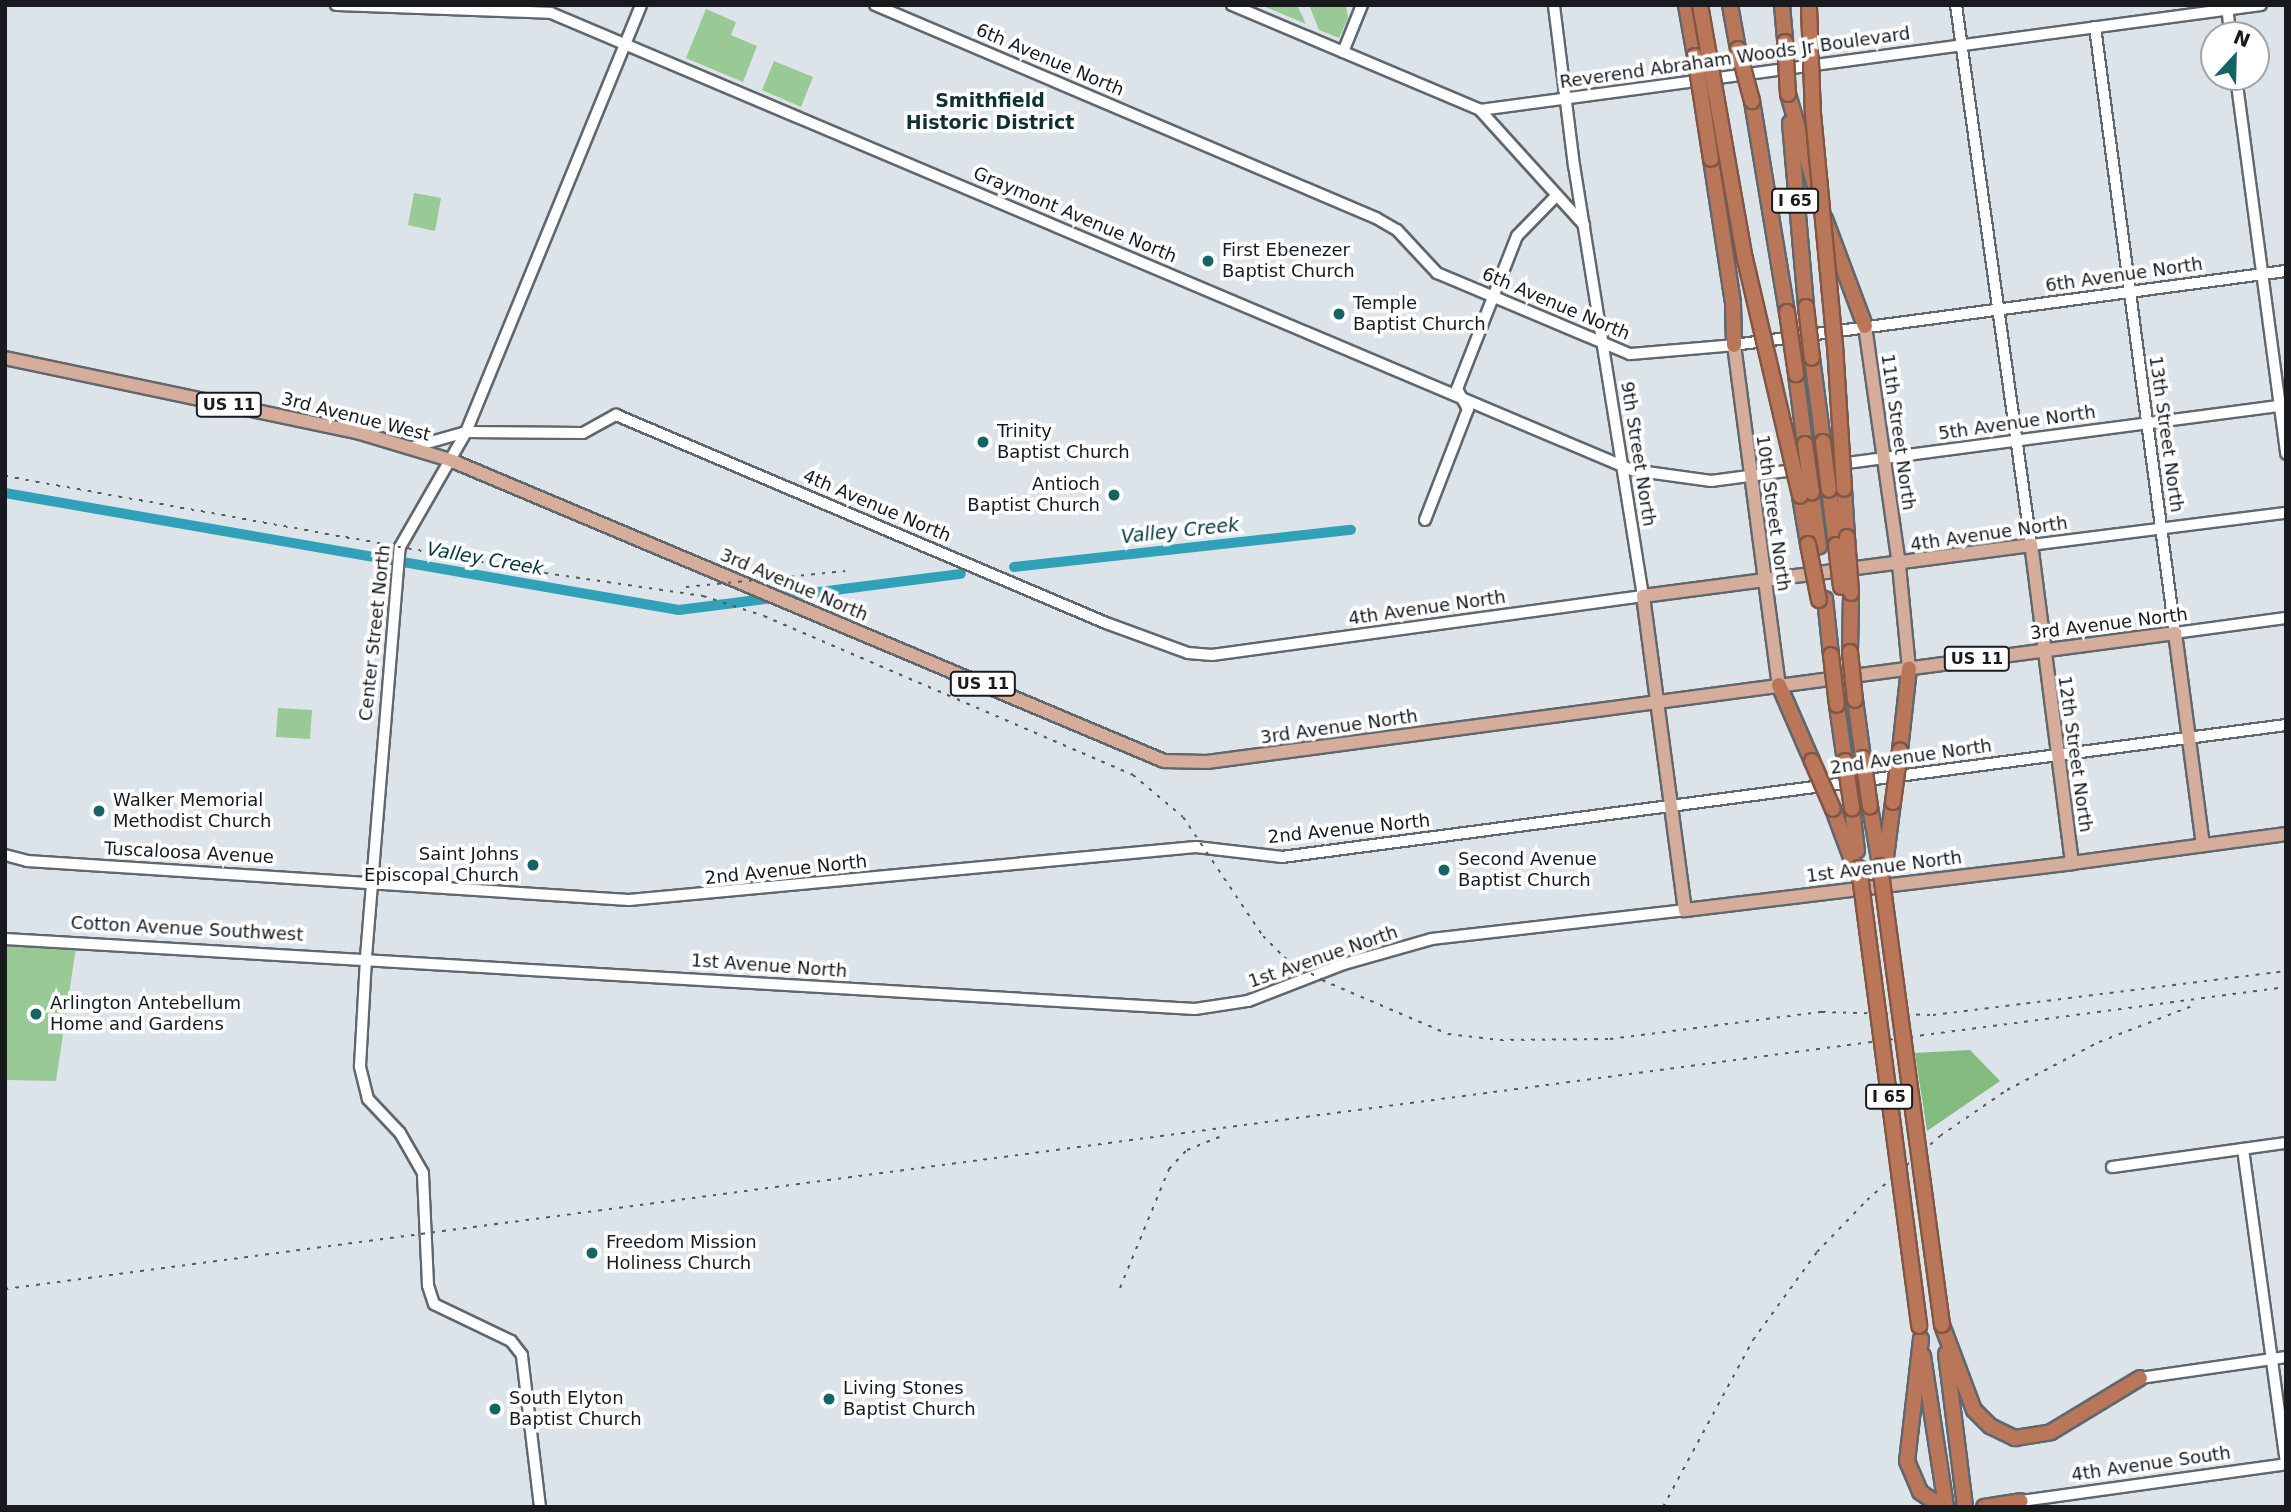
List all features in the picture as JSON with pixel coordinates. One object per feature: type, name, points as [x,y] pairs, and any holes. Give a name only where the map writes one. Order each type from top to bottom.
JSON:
[{"type":"highway","points":[[1686,5],[1733,303],[1734,345]]},
{"type":"highway","points":[[1700,5],[1738,227],[1806,494]]},
{"type":"highway","name":"I 65","points":[[1730,5],[1752,101],[1796,374],[1805,444],[1806,494],[1852,807],[1857,868],[1863,895],[1944,1507]]},
{"type":"highway","name":"I 65","points":[[1782,5],[1812,358],[1823,442],[1836,490],[1855,700],[1870,807],[1882,866],[1965,1507]]},
{"type":"highway","points":[[1810,6],[1813,114],[1835,345],[1836,490]]},
{"type":"highway","points":[[1788,94],[1825,218],[1865,326]]},
{"type":"highway","points":[[1882,866],[1893,802],[1909,668]]},
{"type":"highway","points":[[1779,685],[1857,868]]},
{"type":"highway","points":[[1942,1325],[1970,1404],[1983,1421],[2007,1436],[2032,1438],[2051,1432],[2140,1378]]},
{"type":"highway","points":[[1920,1333],[1907,1461],[1920,1492],[1944,1507]]},
{"type":"highway","points":[[1983,1507],[2021,1501]]},
{"type":"main road","name":"11th Street North","points":[[1865,326],[1899,565],[1909,668]]},
{"type":"main road","name":"10th Street North","points":[[1734,345],[1779,685]]},
{"type":"main road","name":"3rd Avenue West","points":[[5,358],[413,447],[450,460]]},
{"type":"main road","name":"3rd Avenue North","points":[[450,460],[1164,761],[1207,762],[2175,633]]},
{"type":"main road","name":"4th Avenue North","points":[[1643,596],[1899,565],[2031,545]]},
{"type":"main road","name":"12th Street North","points":[[2031,545],[2072,863]]},
{"type":"main road","name":"9th Street North","points":[[1643,596],[1685,910]]},
{"type":"main road","name":"13th Street North","points":[[2175,633],[2203,845]]},
{"type":"main road","name":"1st Avenue North","points":[[1685,910],[2286,834]]},
{"type":"street","name":"Graymont Avenue North","points":[[336,5],[551,13],[1622,466],[1679,479],[1711,481]]},
{"type":"street","name":"Center Street North","points":[[540,1507],[522,1355],[511,1341],[434,1304],[428,1285],[423,1173],[400,1133],[368,1099],[360,1066],[366,957],[399,551],[409,524],[466,432],[640,5]]},
{"type":"street","name":"6th Avenue North","points":[[875,5],[1376,218],[1397,230],[1437,272],[1630,354],[1734,345],[2286,271]]},
{"type":"street","points":[[1232,5],[1480,110],[1584,225]]},
{"type":"street","points":[[1343,52],[1362,5]]},
{"type":"street","name":"9th Street North","points":[[1554,5],[1584,225],[1643,596]]},
{"type":"street","points":[[1956,5],[2031,545]]},
{"type":"street","name":"Reverend Abraham Woods Jr Boulevard","points":[[1480,110],[2261,5]]},
{"type":"street","name":"13th Street North","points":[[2095,27],[2175,633]]},
{"type":"street","points":[[2238,91],[2262,274],[2283,405],[2286,454]]},
{"type":"street","points":[[1425,520],[1468,409],[1457,389],[1519,231],[1557,195]]},
{"type":"street","name":"5th Avenue North","points":[[1711,481],[2283,405]]},
{"type":"street","name":"4th Avenue North","points":[[466,432],[572,434],[599,428],[616,415],[1106,623],[1188,653],[1212,655],[1643,596]]},
{"type":"street","points":[[413,447],[466,432]]},
{"type":"street","name":"4th Avenue North","points":[[2031,545],[2286,513]]},
{"type":"street","name":"3rd Avenue North","points":[[2175,633],[2286,618]]},
{"type":"street","name":"2nd Avenue North","points":[[372,881],[629,900],[678,898],[1196,847],[1282,857],[2286,725]]},
{"type":"street","name":"Tuscaloosa Avenue","points":[[5,855],[27,861],[372,881]]},
{"type":"street","name":"1st Avenue North","points":[[366,957],[1195,1009],[1248,1001],[1344,964],[1432,939],[1685,910]]},
{"type":"street","name":"Cotton Avenue Southwest","points":[[5,939],[366,957]]},
{"type":"street","points":[[2112,1167],[2286,1143]]},
{"type":"street","points":[[2243,1149],[2286,1462]]},
{"type":"street","points":[[2140,1378],[2286,1357]]},
{"type":"street","name":"4th Avenue South","points":[[2021,1501],[2286,1462]]},
{"type":"green space","points":[[1261,5],[1298,7],[1306,24]]},
{"type":"green space","points":[[1309,5],[1346,5],[1348,18],[1339,38],[1319,30]]},
{"type":"green space","points":[[706,9],[736,22],[731,35],[757,46],[743,82],[686,58]]},
{"type":"green space","points":[[774,61],[813,77],[801,107],[762,90]]},
{"type":"green space","points":[[414,193],[441,198],[435,231],[408,225]]},
{"type":"green space","points":[[278,708],[312,710],[310,739],[276,737]]},
{"type":"green space","name":"Arlington Antebellum Home and Gardens","points":[[32,943],[76,947],[56,1081],[5,1080],[5,946]]},
{"type":"green space","points":[[1970,1050],[2000,1081],[1927,1131],[1915,1053]]},
{"type":"waterway","name":"Valley Creek","points":[[5,493],[679,610],[961,574]]},
{"type":"waterway","name":"Valley Creek","points":[[1014,567],[1351,530]]},
{"type":"railway","points":[[5,476],[545,573],[703,596],[764,616],[1133,775],[1183,817],[1263,936],[1284,957],[1322,980],[1448,1034],[1500,1040],[1610,1039],[1822,1012],[1933,1015],[2286,971]]},
{"type":"railway","points":[[686,587],[845,571]]},
{"type":"railway","points":[[5,1289],[2286,987]]},
{"type":"railway","points":[[1663,1507],[1753,1340],[1817,1252],[1867,1200],[1940,1136],[2007,1090],[2099,1042],[2192,1006]]},
{"type":"railway","points":[[1120,1288],[1169,1169],[1187,1150],[1224,1135]]},
{"type":"place","name":"First Ebenezer Baptist Church","points":[[1208,261]]},
{"type":"place","name":"Temple Baptist Church","points":[[1339,314]]},
{"type":"place","name":"Trinity Baptist Church","points":[[983,442]]},
{"type":"place","name":"Antioch Baptist Church","points":[[1114,495]]},
{"type":"place","name":"Walker Memorial Methodist Church","points":[[99,811]]},
{"type":"place","name":"Saint Johns Episcopal Church","points":[[533,865]]},
{"type":"place","name":"Second Avenue Baptist Church","points":[[1444,870]]},
{"type":"place","name":"Arlington Antebellum Home and Gardens","points":[[36,1014]]},
{"type":"place","name":"Freedom Mission Holiness Church","points":[[592,1253]]},
{"type":"place","name":"Living Stones Baptist Church","points":[[829,1399]]},
{"type":"place","name":"South Elyton Baptist Church","points":[[495,1409]]},
{"type":"district","name":"Smithfield Historic District","points":[[990,112]]}]
